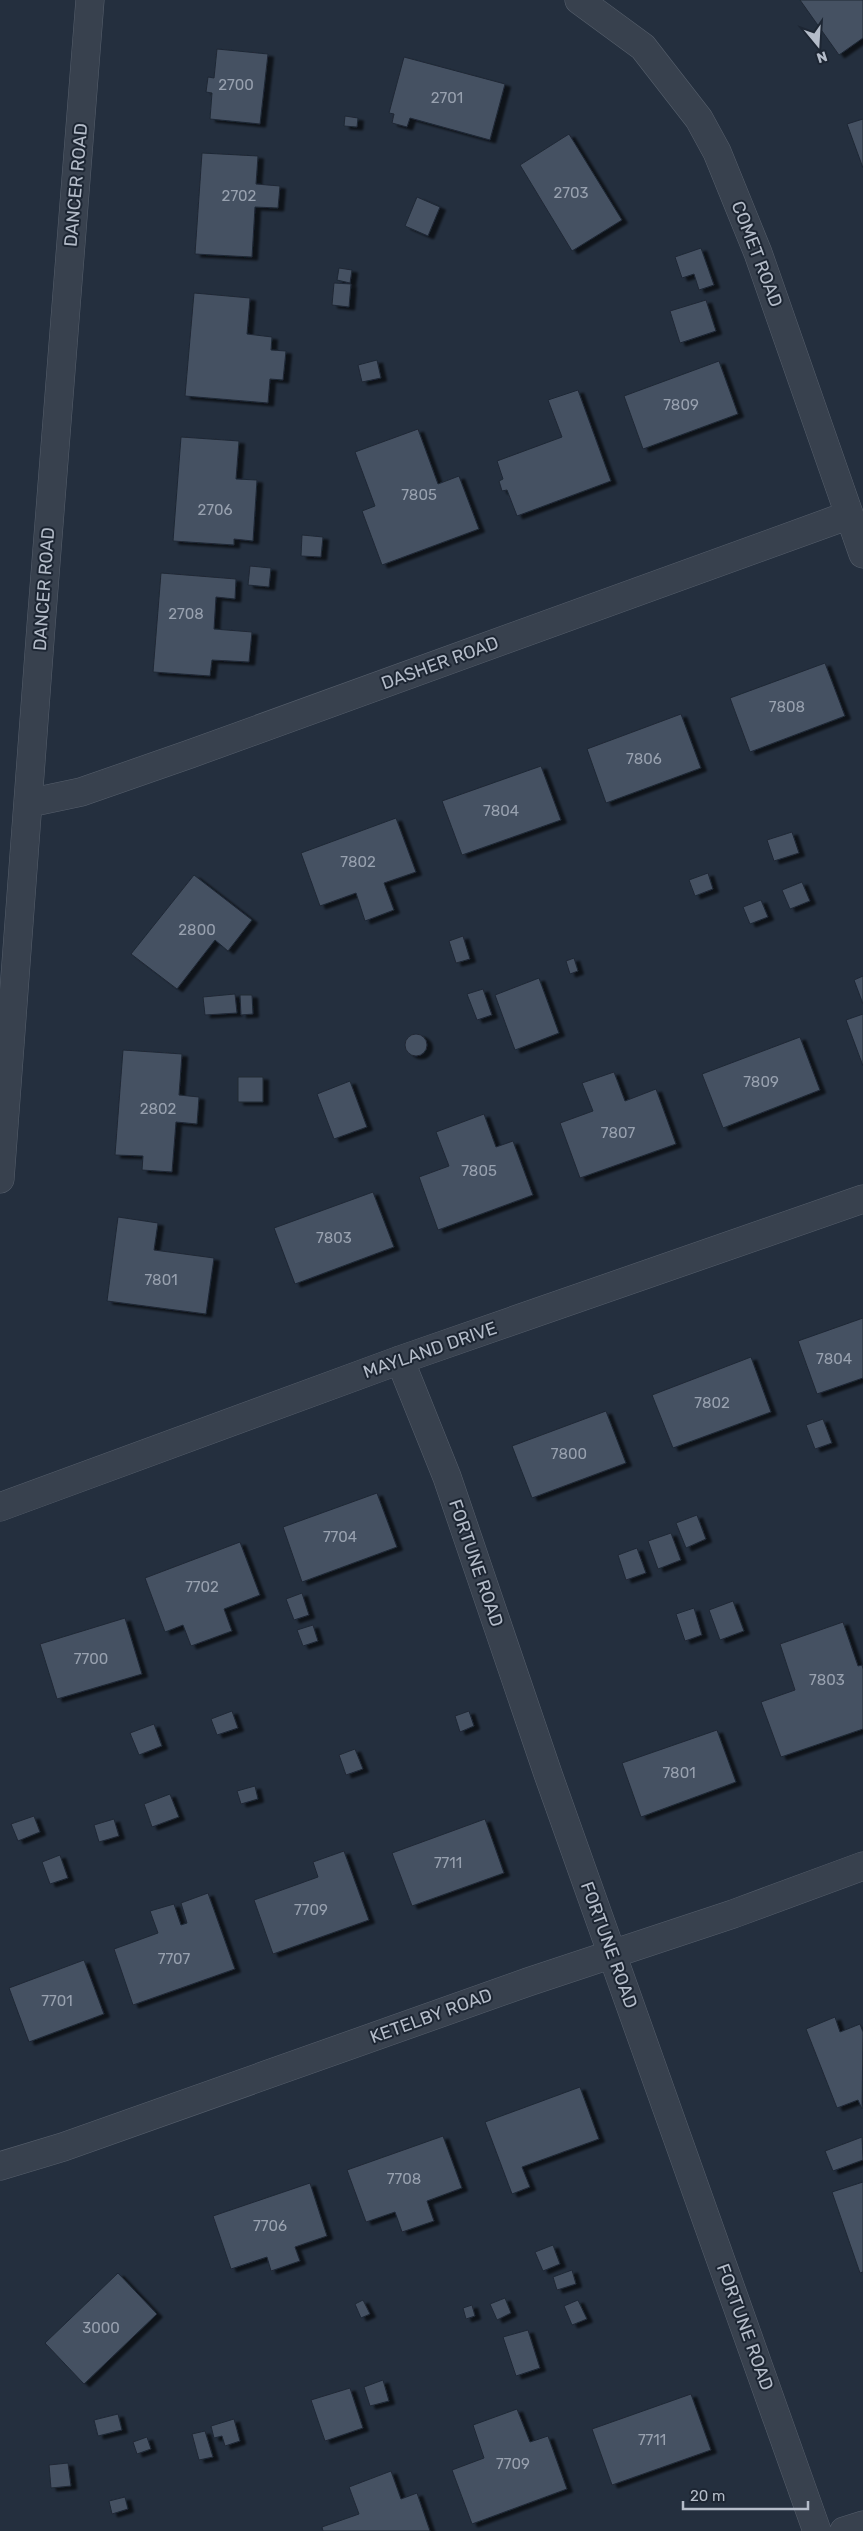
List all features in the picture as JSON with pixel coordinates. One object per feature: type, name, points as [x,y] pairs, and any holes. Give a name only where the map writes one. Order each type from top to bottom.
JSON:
[{"type":"street","name":"DANCER ROAD","points":[[0,1178],[90,0]]},
{"type":"street","name":"COMET ROAD","points":[[579,0],[643,47],[699,119],[717,152],[758,253],[863,554]]},
{"type":"street","name":"DASHER ROAD","points":[[29,803],[81,792],[181,757],[849,515]]},
{"type":"street","name":"MAYLAND DRIVE","points":[[0,1507],[400,1360],[863,1199]]},
{"type":"street","name":"FORTUNE ROAD","points":[[400,1360],[447,1477],[548,1774],[817,2531]]},
{"type":"street","name":"KETELBY ROAD","points":[[0,2166],[63,2148],[528,1982],[863,1866]]},
{"type":"street","points":[[844,2531],[863,2525]]},
{"type":"building","points":[[800,0],[863,0],[863,38],[839,55]]},
{"type":"building","points":[[217,49],[268,54],[260,124],[210,119],[212,93],[206,92],[208,77],[214,78]]},
{"type":"building","points":[[404,57],[505,84],[490,140],[410,118],[407,127],[392,123],[394,114],[389,113]]},
{"type":"building","points":[[345,116],[358,118],[357,127],[344,126]]},
{"type":"building","points":[[863,119],[863,168],[847,124]]},
{"type":"building","points":[[569,134],[622,220],[572,251],[520,165]]},
{"type":"building","points":[[202,153],[258,156],[256,184],[280,186],[278,208],[255,207],[252,257],[195,254]]},
{"type":"building","points":[[417,197],[440,207],[428,236],[405,226]]},
{"type":"building","points":[[701,248],[714,285],[699,290],[694,274],[682,278],[675,257]]},
{"type":"building","points":[[339,268],[352,270],[350,283],[337,280]]},
{"type":"building","points":[[334,283],[351,284],[349,307],[332,305]]},
{"type":"building","points":[[194,293],[250,298],[247,334],[272,337],[271,350],[286,351],[283,380],[270,379],[268,403],[185,396]]},
{"type":"building","points":[[706,300],[716,331],[680,343],[670,311]]},
{"type":"building","points":[[377,360],[381,378],[362,382],[358,365]]},
{"type":"building","points":[[719,361],[738,414],[643,449],[624,396]]},
{"type":"building","points":[[578,390],[611,481],[517,516],[507,490],[502,491],[499,481],[503,479],[497,461],[562,437],[548,400]]},
{"type":"building","points":[[418,429],[438,484],[459,476],[479,529],[382,565],[362,511],[375,506],[355,452]]},
{"type":"building","points":[[181,437],[239,441],[236,479],[257,480],[253,541],[234,539],[234,545],[173,541]]},
{"type":"building","points":[[302,535],[323,537],[321,557],[301,556]]},
{"type":"building","points":[[250,566],[271,568],[269,587],[248,585]]},
{"type":"building","points":[[161,573],[236,579],[235,599],[216,597],[214,629],[252,632],[249,662],[212,660],[210,676],[153,672]]},
{"type":"building","points":[[825,663],[845,716],[750,752],[730,698]]},
{"type":"building","points":[[681,714],[701,768],[606,803],[587,749]]},
{"type":"building","points":[[541,766],[561,820],[462,855],[442,801]]},
{"type":"building","points":[[396,818],[416,872],[384,883],[394,910],[365,921],[356,893],[320,906],[301,853]]},
{"type":"building","points":[[792,832],[799,853],[774,861],[767,840]]},
{"type":"building","points":[[708,873],[713,889],[695,896],[689,880]]},
{"type":"building","points":[[194,875],[252,920],[228,951],[215,940],[177,989],[131,954]]},
{"type":"building","points":[[802,882],[810,901],[790,909],[782,890]]},
{"type":"building","points":[[761,900],[768,917],[750,924],[743,907]]},
{"type":"building","points":[[463,936],[470,959],[456,963],[449,941]]},
{"type":"building","points":[[574,958],[578,971],[570,974],[566,961]]},
{"type":"building","points":[[863,976],[863,1004],[854,980]]},
{"type":"building","points":[[539,978],[559,1033],[515,1050],[495,995]]},
{"type":"building","points":[[483,989],[492,1015],[477,1020],[467,994]]},
{"type":"building","points":[[235,994],[237,1013],[205,1015],[203,997]]},
{"type":"building","points":[[240,995],[252,995],[253,1014],[241,1015]]},
{"type":"building","points":[[863,1014],[863,1066],[846,1020]]},
{"type":"building","points":[[416,1034],[424,1037],[427,1045],[424,1053],[416,1056],[408,1053],[405,1045],[408,1037]]},
{"type":"building","points":[[800,1037],[820,1090],[723,1128],[702,1074]]},
{"type":"building","points":[[123,1050],[182,1054],[179,1095],[199,1097],[197,1124],[176,1122],[172,1172],[142,1170],[143,1156],[115,1155]]},
{"type":"building","points":[[614,1072],[625,1101],[656,1089],[676,1144],[580,1178],[560,1123],[593,1111],[582,1083]]},
{"type":"building","points":[[238,1077],[263,1077],[263,1102],[238,1102]]},
{"type":"building","points":[[350,1081],[367,1127],[334,1139],[317,1094]]},
{"type":"building","points":[[484,1114],[496,1147],[513,1141],[533,1195],[438,1230],[419,1177],[449,1166],[436,1132]]},
{"type":"building","points":[[373,1192],[394,1247],[295,1284],[274,1228]]},
{"type":"building","points":[[118,1217],[158,1223],[154,1250],[214,1258],[206,1314],[107,1301]]},
{"type":"building","points":[[863,1318],[863,1378],[817,1394],[798,1341]]},
{"type":"building","points":[[751,1357],[771,1412],[673,1448],[652,1395]]},
{"type":"building","points":[[606,1411],[626,1463],[532,1498],[512,1446]]},
{"type":"building","points":[[823,1419],[832,1443],[815,1449],[806,1425]]},
{"type":"building","points":[[377,1493],[397,1547],[302,1582],[283,1527]]},
{"type":"building","points":[[697,1515],[706,1539],[686,1548],[676,1523]]},
{"type":"building","points":[[671,1533],[681,1560],[658,1569],[648,1541]]},
{"type":"building","points":[[240,1542],[260,1595],[224,1609],[232,1631],[191,1646],[183,1625],[165,1632],[145,1578]]},
{"type":"building","points":[[637,1548],[646,1573],[626,1580],[618,1555]]},
{"type":"building","points":[[302,1593],[309,1615],[294,1620],[286,1599]]},
{"type":"building","points":[[733,1601],[744,1631],[720,1640],[709,1610]]},
{"type":"building","points":[[694,1608],[702,1635],[685,1641],[676,1614]]},
{"type":"building","points":[[125,1618],[142,1674],[57,1699],[40,1644]]},
{"type":"building","points":[[843,1622],[858,1666],[862,1665],[863,1669],[863,1729],[781,1757],[761,1702],[795,1690],[780,1644]]},
{"type":"building","points":[[313,1625],[318,1641],[303,1646],[297,1630]]},
{"type":"building","points":[[232,1711],[238,1728],[217,1735],[211,1719]]},
{"type":"building","points":[[469,1711],[474,1726],[460,1732],[455,1716]]},
{"type":"building","points":[[154,1724],[162,1746],[139,1755],[130,1733]]},
{"type":"building","points":[[717,1730],[736,1782],[641,1817],[622,1763]]},
{"type":"building","points":[[355,1749],[363,1769],[346,1775],[339,1755]]},
{"type":"building","points":[[255,1786],[258,1799],[241,1804],[237,1791]]},
{"type":"building","points":[[170,1794],[179,1817],[152,1827],[144,1804]]},
{"type":"building","points":[[34,1816],[40,1832],[18,1841],[11,1824]]},
{"type":"building","points":[[114,1819],[119,1836],[99,1842],[94,1825]]},
{"type":"building","points":[[485,1819],[504,1873],[412,1906],[392,1853]]},
{"type":"building","points":[[344,1851],[369,1920],[273,1954],[254,1900],[318,1877],[313,1862]]},
{"type":"building","points":[[60,1855],[68,1878],[50,1884],[42,1862]]},
{"type":"building","points":[[208,1893],[235,1969],[133,2005],[114,1949],[158,1933],[150,1911],[174,1904],[181,1925],[187,1923],[181,1903]]},
{"type":"building","points":[[84,1960],[104,2014],[29,2042],[9,1988]]},
{"type":"building","points":[[835,2017],[840,2032],[860,2024],[863,2032],[862,2109],[858,2100],[837,2108],[806,2029]]},
{"type":"building","points":[[580,2087],[599,2139],[522,2167],[530,2187],[512,2194],[485,2122]]},
{"type":"building","points":[[443,2136],[462,2188],[427,2201],[434,2221],[402,2232],[395,2212],[366,2222],[347,2170]]},
{"type":"building","points":[[862,2137],[863,2160],[833,2171],[825,2151]]},
{"type":"building","points":[[863,2182],[863,2272],[860,2273],[832,2192]]},
{"type":"building","points":[[310,2183],[327,2236],[295,2247],[300,2261],[271,2271],[267,2257],[231,2269],[213,2216]]},
{"type":"building","points":[[553,2245],[560,2264],[543,2271],[535,2252]]},
{"type":"building","points":[[572,2270],[576,2284],[557,2290],[553,2277]]},
{"type":"building","points":[[118,2273],[157,2314],[84,2384],[45,2343]]},
{"type":"building","points":[[505,2298],[511,2313],[497,2320],[490,2304]]},
{"type":"building","points":[[363,2300],[370,2314],[361,2318],[355,2304]]},
{"type":"building","points":[[578,2300],[587,2319],[572,2325],[564,2306]]},
{"type":"building","points":[[472,2305],[475,2316],[466,2319],[463,2308]]},
{"type":"building","points":[[528,2330],[540,2368],[516,2376],[503,2337]]},
{"type":"building","points":[[383,2380],[389,2401],[370,2406],[364,2387]]},
{"type":"building","points":[[350,2388],[363,2428],[325,2441],[311,2400]]},
{"type":"building","points":[[691,2394],[711,2450],[612,2485],[592,2429]]},
{"type":"building","points":[[517,2409],[530,2442],[548,2436],[567,2489],[472,2524],[452,2470],[484,2458],[473,2425]]},
{"type":"building","points":[[118,2414],[122,2430],[98,2436],[94,2420]]},
{"type":"building","points":[[234,2419],[240,2441],[225,2446],[222,2436],[214,2438],[211,2426]]},
{"type":"building","points":[[205,2431],[213,2457],[199,2460],[192,2434]]},
{"type":"building","points":[[147,2437],[151,2449],[137,2454],[133,2442]]},
{"type":"building","points":[[68,2463],[71,2486],[51,2488],[49,2465]]},
{"type":"building","points":[[391,2471],[401,2499],[417,2493],[430,2531],[323,2531],[322,2527],[359,2514],[349,2487]]},
{"type":"building","points":[[125,2497],[128,2509],[112,2514],[109,2501]]}]
